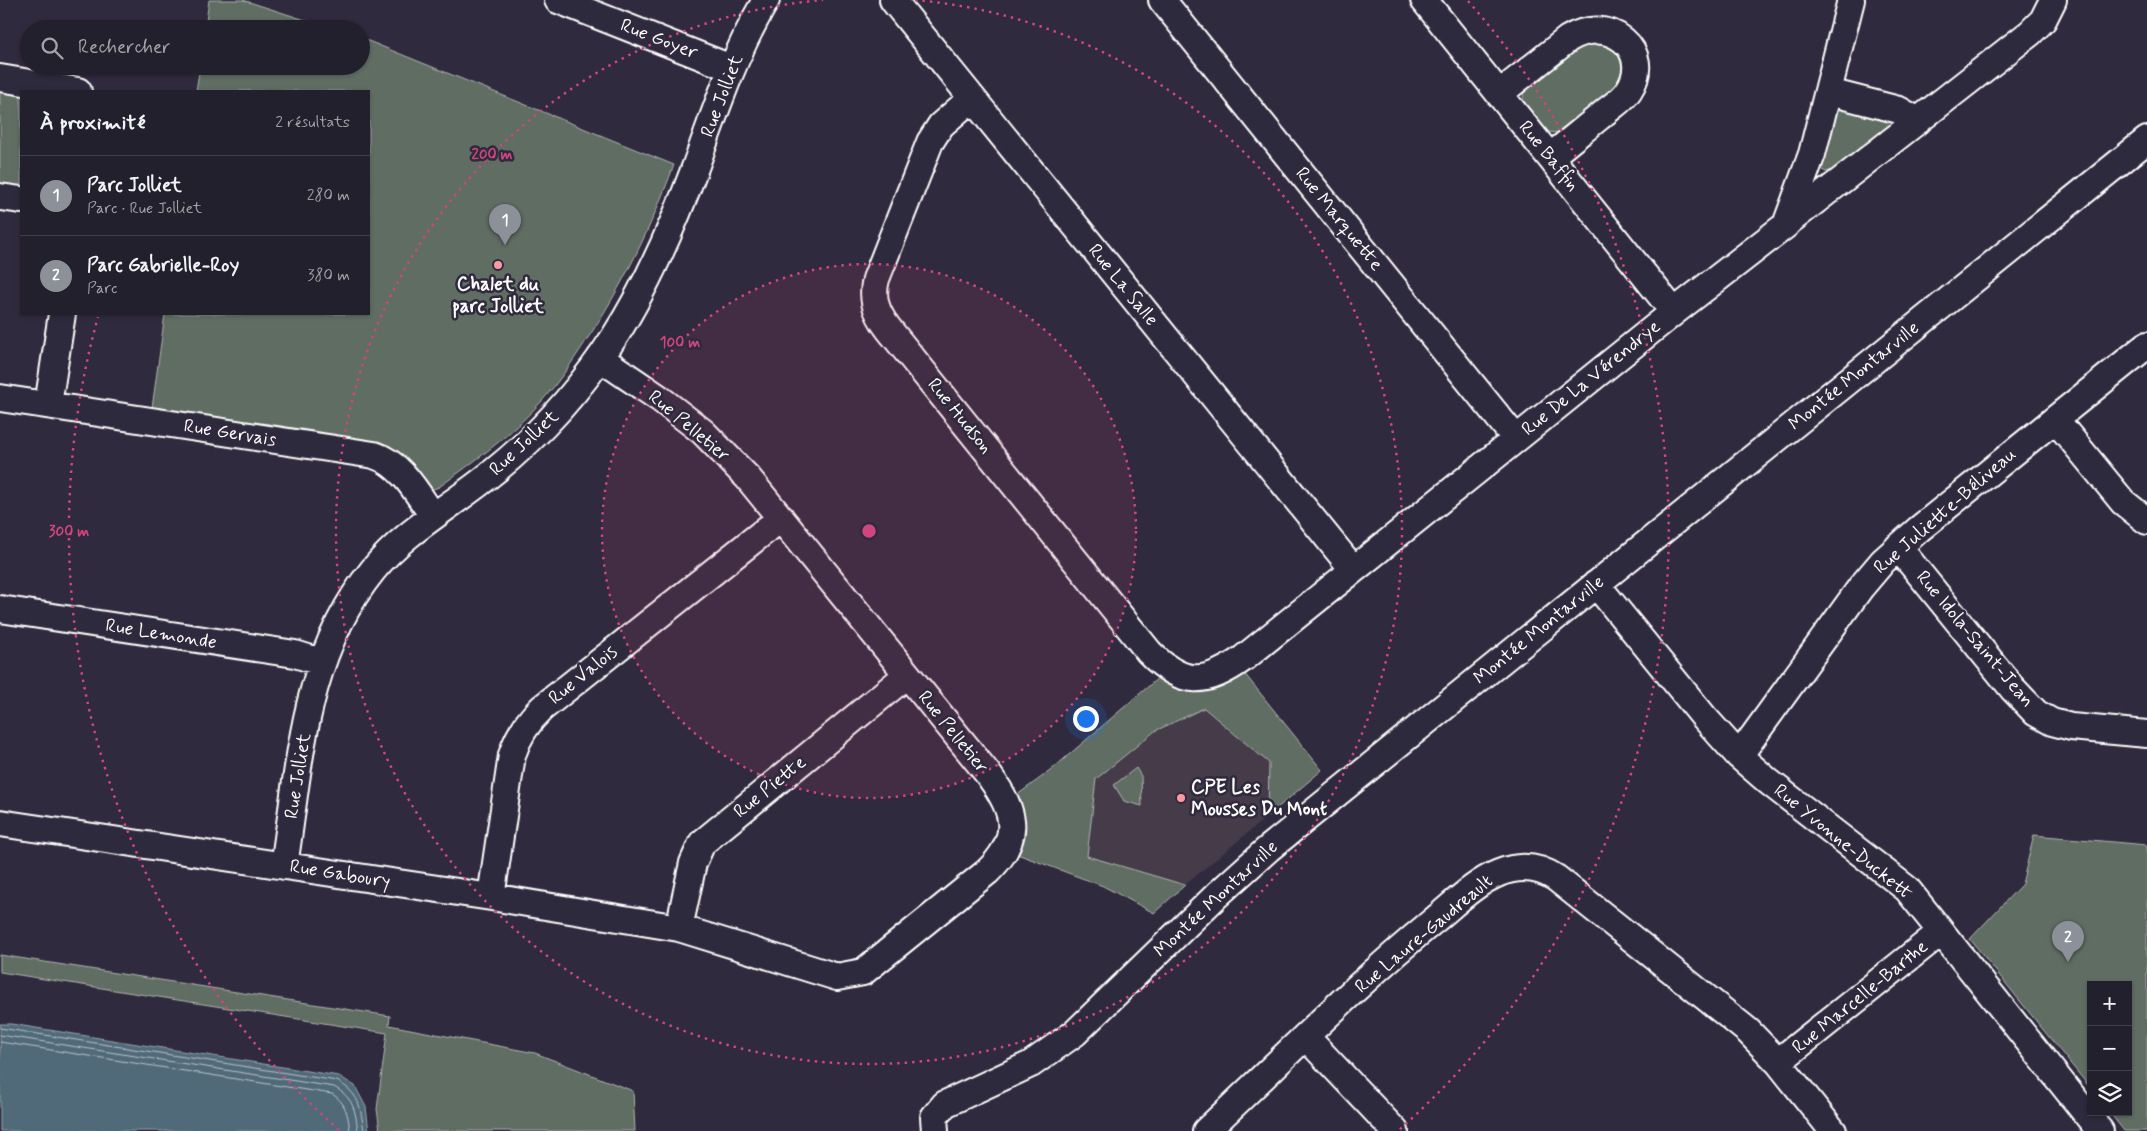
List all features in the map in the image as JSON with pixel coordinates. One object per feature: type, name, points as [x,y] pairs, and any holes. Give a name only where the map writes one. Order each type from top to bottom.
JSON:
[{"type":"street","name":"Rue Goyer","points":[[558,0],[731,68]]},
{"type":"street","name":"Rue Jolliet","points":[[284,866],[306,720],[321,662],[346,610],[373,570],[406,537],[492,474],[535,436],[572,396],[600,358],[638,296],[665,240],[731,68],[766,0]]},
{"type":"street","name":"Rue La Salle","points":[[893,0],[1354,569]]},
{"type":"street","name":"Rue Marquette","points":[[1162,0],[1516,439]]},
{"type":"street","name":"Rue Baffin","points":[[1424,0],[1674,312]]},
{"type":"street","points":[[1786,225],[1806,173],[1829,92],[1851,0]]},
{"type":"street","name":"Rue De La Vérendrye","points":[[1214,676],[1227,670],[1244,658],[1674,312],[2038,26],[2048,13],[2053,0]]},
{"type":"street","points":[[1500,94],[1568,39],[1580,32],[1593,29],[1605,30],[1617,35],[1626,43],[1633,54],[1635,66],[1634,78],[1629,90],[1550,157]]},
{"type":"street","points":[[0,78],[72,90]]},
{"type":"street","points":[[1829,92],[1899,110],[1918,121]]},
{"type":"street","name":"Rue Hudson","points":[[972,98],[941,125],[930,142],[876,279],[874,297],[876,310],[888,328],[1149,652],[1167,668],[1182,676],[1195,678],[1214,676]]},
{"type":"street","name":"Montée Montarville","points":[[934,1124],[938,1110],[948,1102],[1021,1070],[1065,1041],[1268,849],[2147,140]]},
{"type":"street","points":[[0,197],[20,200]]},
{"type":"street","points":[[48,405],[62,315]]},
{"type":"street","name":"Rue Juliette-Béliveau","points":[[1739,756],[1864,582],[1898,547],[2147,345]]},
{"type":"street","name":"Rue Pelletier","points":[[600,358],[659,398],[703,432],[748,478],[989,776],[1007,804],[1011,818],[1011,837],[1006,849],[992,867],[863,972],[837,977],[679,928]]},
{"type":"street","name":"Rue Gervais","points":[[0,398],[374,455],[389,461],[399,469],[433,516]]},
{"type":"street","points":[[2055,419],[2126,505],[2147,521]]},
{"type":"street","name":"Rue Valois","points":[[491,897],[512,755],[519,737],[529,721],[542,708],[781,518]]},
{"type":"street","name":"Rue Idola-Saint-Jean","points":[[1898,547],[2013,690],[2036,713],[2064,726],[2147,734]]},
{"type":"street","name":"Rue Yvonne-Duckett","points":[[1596,584],[1704,717],[1739,756],[1769,782],[1900,884],[1922,907],[2100,1131]]},
{"type":"street","name":"Rue Lemonde","points":[[0,610],[295,654],[321,662]]},
{"type":"street","name":"Rue Piette","points":[[679,928],[693,863],[702,843],[907,675]]},
{"type":"street","name":"Rue Gaboury","points":[[0,823],[491,897],[679,928]]},
{"type":"street","name":"Rue Laure-Gaudreault","points":[[1206,1131],[1396,953],[1472,889],[1496,874],[1526,867],[1545,872],[1571,889],[1758,1039],[1833,1131]]},
{"type":"street","name":"Rue Marcelle-Barthe","points":[[1778,1062],[1941,932]]},
{"type":"street","points":[[1306,1037],[1396,1131]]},
{"type":"shaded area","name":"CPE Les Mousses Du Mont","points":[[1204,708],[1269,763],[1268,816],[1185,885],[1087,856],[1095,779],[1155,731]]},
{"type":"green space","points":[[209,0],[243,0],[305,20],[206,20]]},
{"type":"green space","points":[[1598,41],[1613,48],[1619,56],[1622,68],[1619,82],[1611,91],[1559,133],[1547,132],[1529,112],[1523,95],[1525,89],[1580,45]]},
{"type":"green space","points":[[370,42],[674,165],[635,257],[611,301],[564,374],[541,402],[505,437],[439,487],[433,489],[429,487],[403,455],[380,443],[152,408],[165,315],[370,315],[370,90],[196,90],[199,75],[370,75]]},
{"type":"green space","points":[[0,88],[20,92],[20,190],[0,187]]},
{"type":"green space","points":[[1841,108],[1891,121],[1892,124],[1832,171],[1825,172],[1821,168],[1821,162],[1836,113]]},
{"type":"green space","points":[[1244,673],[1322,770],[1268,816],[1269,763],[1204,708],[1155,731],[1096,779],[1087,856],[1185,885],[1154,913],[1103,886],[1017,854],[1023,839],[1025,824],[1023,809],[1017,795],[1050,771],[1158,678],[1168,685],[1179,689],[1201,692],[1224,686]]},
{"type":"green space","points":[[1136,768],[1141,776],[1142,806],[1124,801],[1114,785]]},
{"type":"green space","points":[[2034,835],[2147,845],[2147,1131],[2124,1131],[2112,1116],[2132,1116],[2132,981],[2087,981],[2087,1084],[1970,939],[2022,884]]},
{"type":"green space","points":[[0,955],[390,1016],[389,1025],[535,1053],[633,1091],[635,1131],[380,1131],[377,1109],[387,1033],[0,972]]},
{"type":"water","points":[[0,1024],[11,1024],[339,1076],[355,1086],[366,1107],[369,1131],[0,1131]]},
{"type":"place","name":"Parc Jolliet","points":[[505,245]]},
{"type":"place","name":"Chalet du parc Jolliet","points":[[498,265]]},
{"type":"place","name":"CPE Les Mousses Du Mont","points":[[1181,798]]},
{"type":"place","name":"Parc Gabrielle-Roy","points":[[2068,962]]}]
